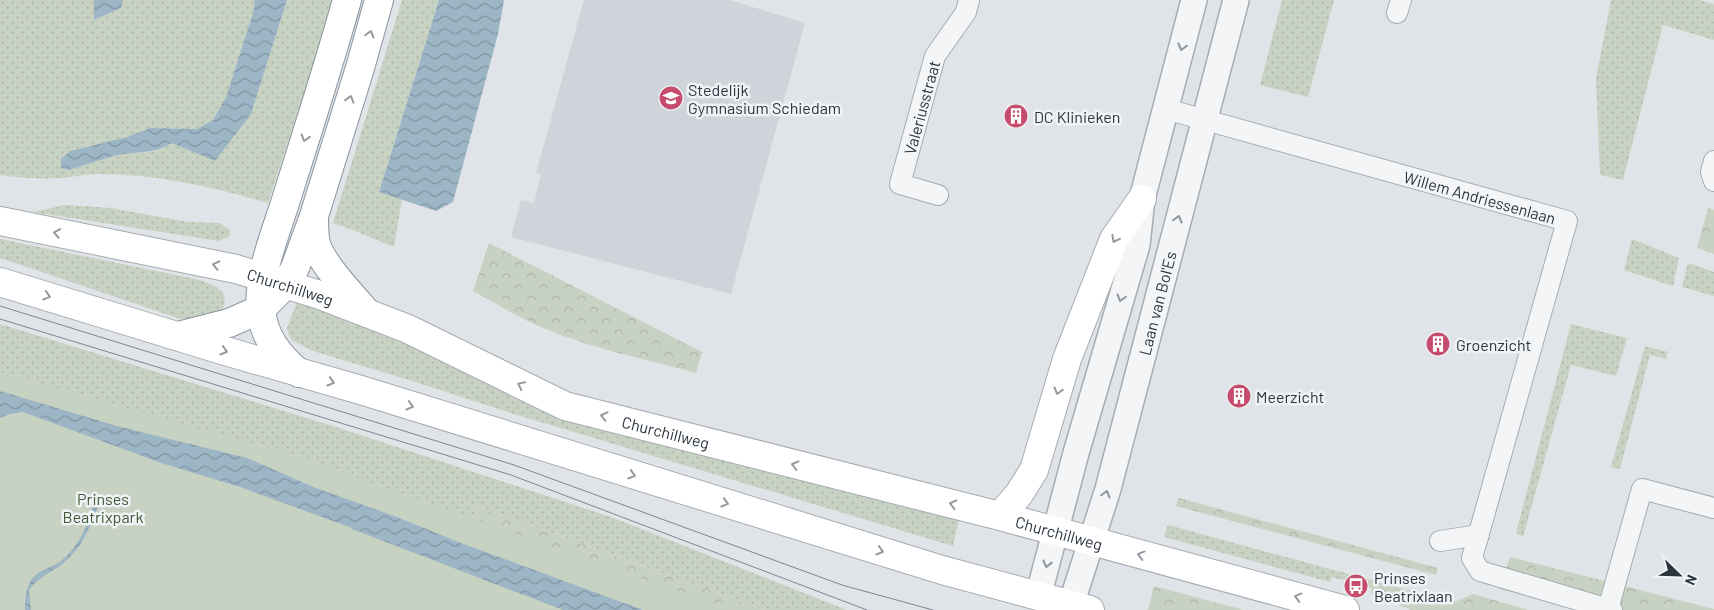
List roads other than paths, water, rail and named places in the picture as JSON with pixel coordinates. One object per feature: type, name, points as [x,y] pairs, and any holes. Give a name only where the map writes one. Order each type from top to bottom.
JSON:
[{"type":"main road","points":[[274,281],[347,0]]},
{"type":"main road","points":[[299,373],[274,349],[263,324],[260,294],[274,281],[295,268],[314,216],[379,0]]},
{"type":"main road","points":[[1000,516],[1019,494],[1034,470],[1067,359],[1114,239],[1142,199]]},
{"type":"main road","points":[[314,216],[315,238],[322,258],[367,313]]},
{"type":"main road","name":"Churchillweg","points":[[0,221],[228,267],[274,281],[408,329],[565,406],[1055,530],[1345,610]]},
{"type":"main road","points":[[0,282],[364,391],[942,570],[1036,603],[1077,608]]},
{"type":"main road","points":[[178,336],[229,323],[261,309]]},
{"type":"street","name":"Valeriusstraat","points":[[938,195],[900,184],[936,56],[966,12],[969,0]]},
{"type":"street","name":"Laan van Bol'Es","points":[[1036,603],[1055,530],[1137,245],[1142,199],[1194,0]]},
{"type":"street","name":"Laan van Bol'Es","points":[[1077,608],[1092,541],[1108,489],[1236,0]]},
{"type":"street","name":"Willem Andriessenlaan","points":[[1166,109],[1567,221],[1472,558],[1480,571],[1610,609]]},
{"type":"street","points":[[1714,161],[1711,172],[1714,181]]},
{"type":"street","points":[[1610,609],[1642,489],[1714,508]]},
{"type":"street","points":[[1440,541],[1479,535]]},
{"type":"water","points":[[94,0],[123,0],[121,8],[94,20]]},
{"type":"water","points":[[255,0],[287,0],[251,114],[215,161],[172,143],[158,149],[118,155],[69,170],[61,168],[61,159],[70,151],[127,137],[150,128],[197,129],[213,120],[226,97],[253,13]]},
{"type":"water","points":[[439,0],[504,0],[498,34],[453,202],[436,211],[379,192]]},
{"type":"water","points":[[0,391],[117,426],[247,458],[316,488],[643,610],[563,610],[352,528],[240,487],[161,463],[23,412],[0,418]]},
{"type":"water","points":[[95,499],[100,501],[91,524],[79,546],[68,559],[34,584],[29,590],[31,610],[25,610],[26,595],[30,581],[37,574],[68,555],[79,541],[87,525]]},
{"type":"tram line","points":[[0,306],[514,465],[842,585],[933,610]]},
{"type":"tram line","points":[[0,319],[511,475],[867,610]]},
{"type":"place","name":"Stedelijk Gymnasium Schiedam","points":[[671,98]]},
{"type":"place","name":"DC Klinieken","points":[[1016,116]]},
{"type":"place","name":"Groenzicht","points":[[1438,344]]},
{"type":"place","name":"Meerzicht","points":[[1239,396]]},
{"type":"place","name":"Prinses Beatrixlaan","points":[[1356,586]]},
{"type":"park label","name":"Prinses Beatrixpark","points":[[103,507]]}]
